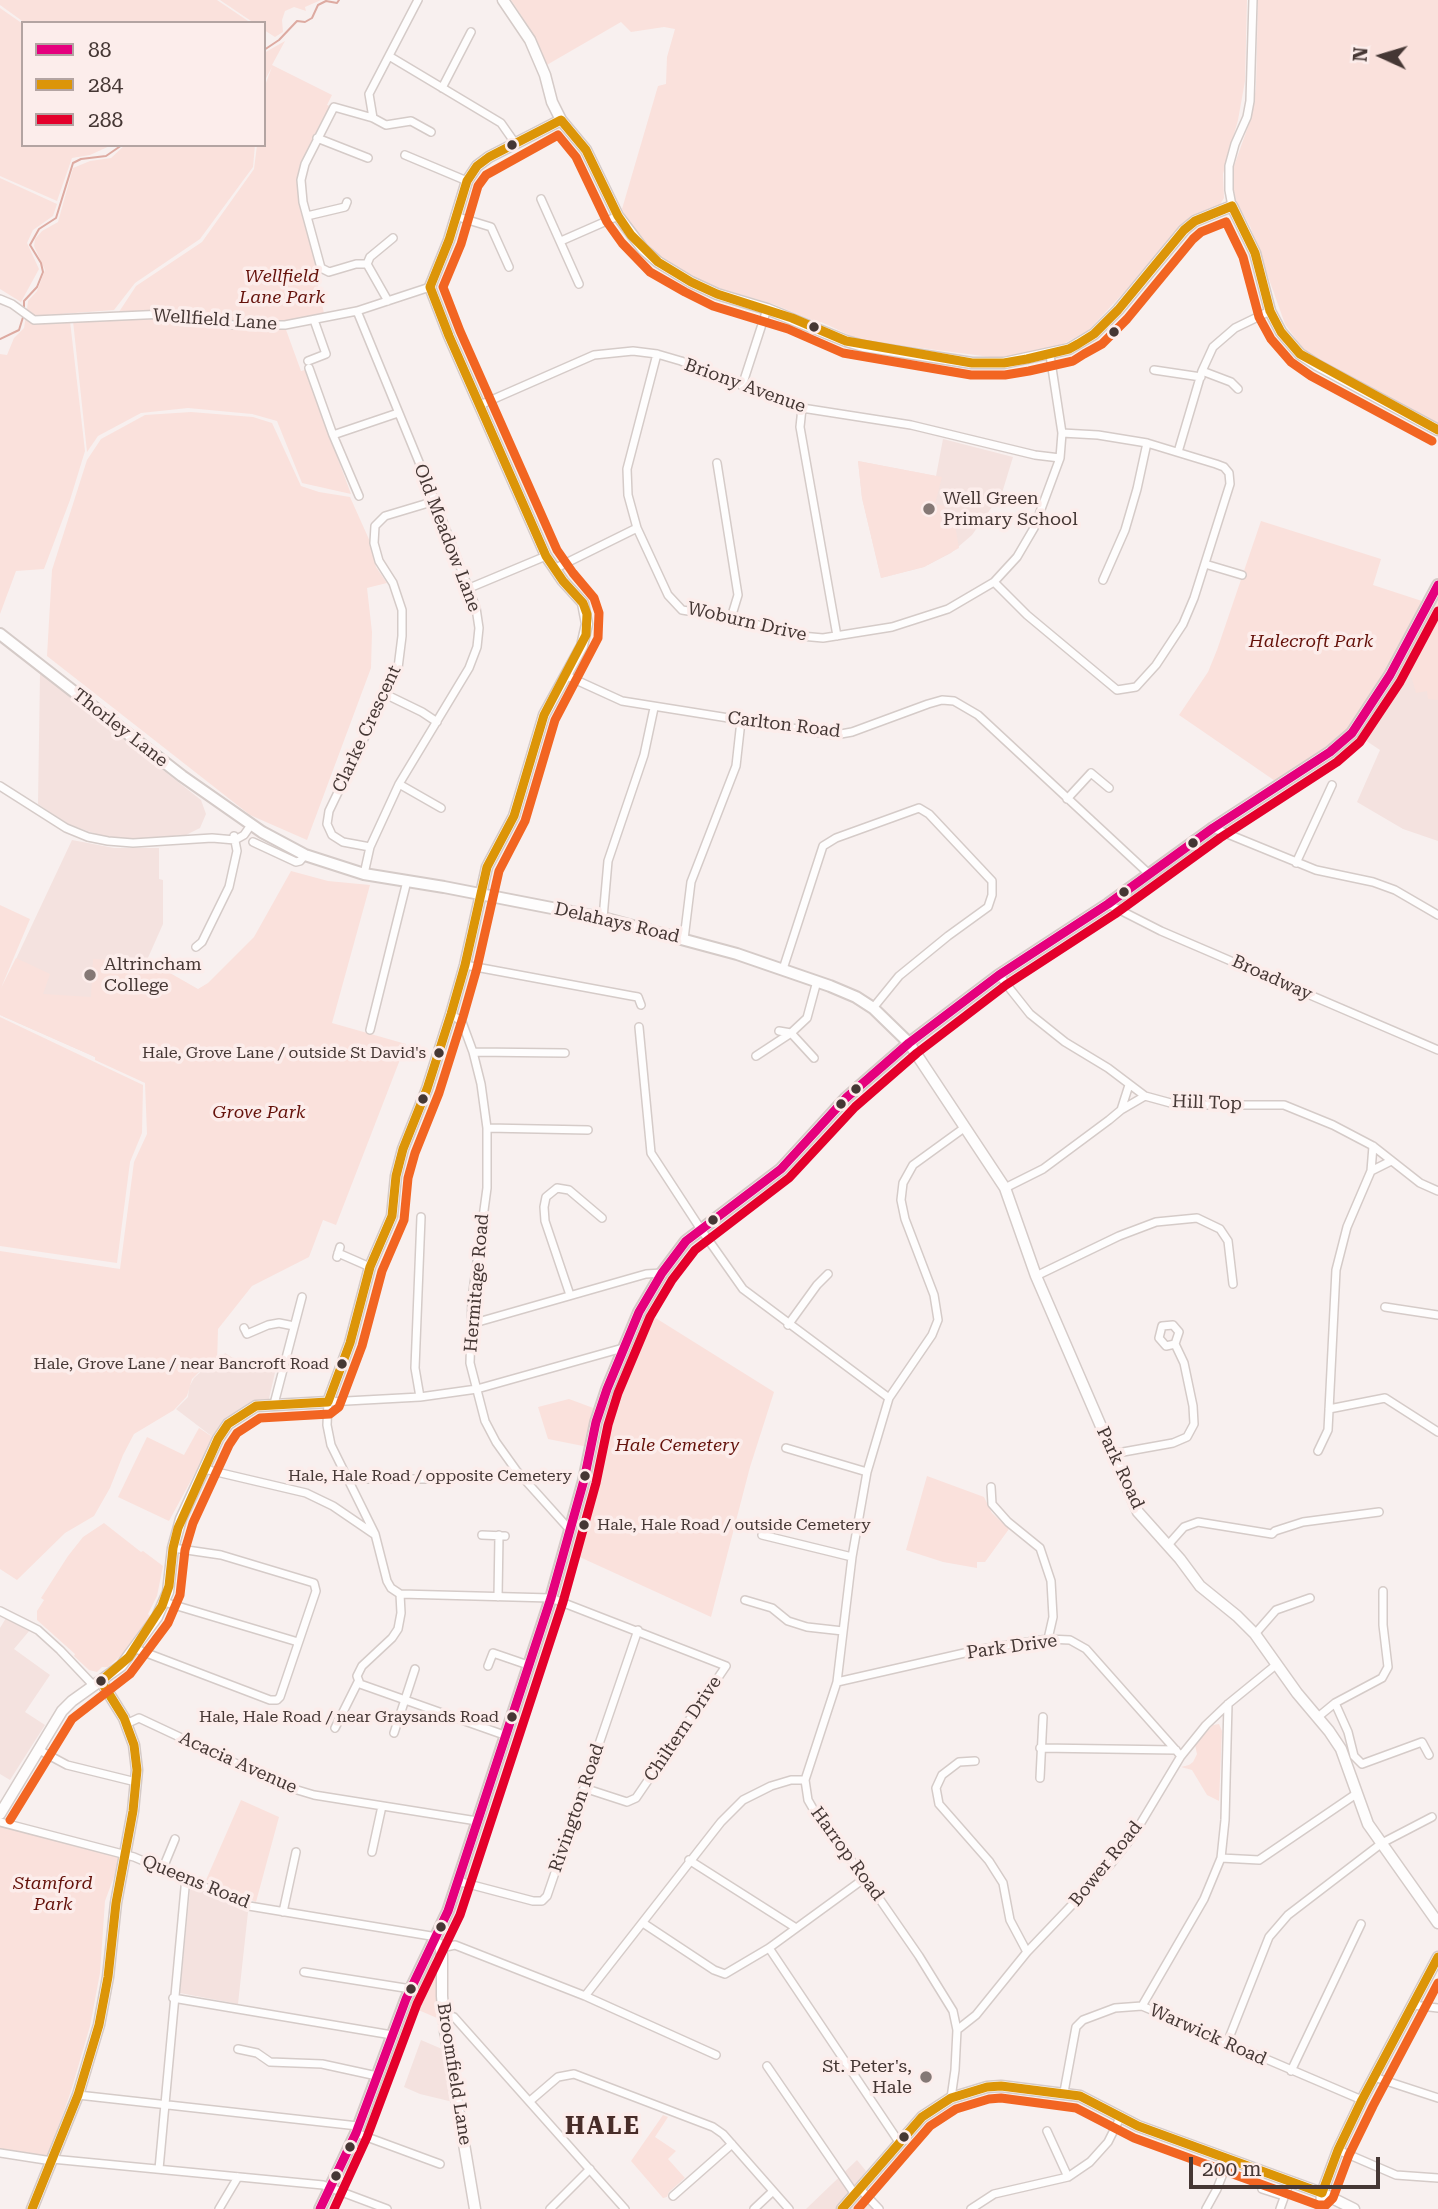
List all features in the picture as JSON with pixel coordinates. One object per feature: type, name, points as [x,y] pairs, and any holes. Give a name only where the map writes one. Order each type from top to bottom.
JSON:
[{"type":"main road","points":[[320,2209],[357,2130],[411,1989],[437,1942],[551,1598],[584,1480],[596,1422],[639,1312],[676,1252],[700,1228],[781,1169],[846,1098],[909,1042],[999,975],[1108,904],[1213,828],[1330,752],[1352,733],[1390,675],[1438,585]]},
{"type":"main road","name":"Thorley Lane","points":[[0,634],[182,776],[247,822]]},
{"type":"main road","name":"Delahays Road","points":[[247,822],[305,855],[364,874],[603,918],[684,939],[817,981],[873,1007],[909,1042]]},
{"type":"street","points":[[373,118],[369,94],[418,0]]},
{"type":"street","points":[[503,0],[530,40],[561,120],[586,150],[618,216],[643,249],[658,262],[717,294],[767,309],[845,341],[972,363],[1004,363],[1069,349],[1094,334],[1118,310],[1184,230],[1195,221],[1232,206]]},
{"type":"street","points":[[1253,0],[1250,101],[1229,166],[1229,190],[1232,206],[1255,253],[1270,311],[1281,332],[1300,354],[1438,430]]},
{"type":"street","points":[[442,88],[471,32]]},
{"type":"street","points":[[388,56],[500,123],[515,143]]},
{"type":"street","points":[[367,264],[325,272],[318,262],[300,180],[317,138],[334,107],[373,118],[386,125],[411,121],[431,132]]},
{"type":"street","points":[[335,1728],[358,1682],[358,1673],[365,1662],[388,1641],[397,1629],[401,1616],[400,1594],[391,1588],[387,1581],[374,1534],[331,1445],[327,1425],[328,1402],[350,1342],[370,1267],[392,1216],[396,1176],[403,1149],[427,1089],[465,965],[487,867],[514,816],[544,715],[582,646],[587,624],[587,614],[578,594],[554,569],[546,556],[430,287],[449,240],[467,181],[477,166],[561,120]]},
{"type":"street","points":[[317,138],[368,158]]},
{"type":"street","points":[[405,155],[467,181]]},
{"type":"street","points":[[541,199],[579,284]]},
{"type":"street","points":[[306,216],[345,207],[347,202]]},
{"type":"street","points":[[455,216],[491,227],[509,267]]},
{"type":"street","points":[[561,242],[618,216]]},
{"type":"street","points":[[367,264],[370,257],[393,238]]},
{"type":"street","points":[[367,264],[388,302]]},
{"type":"street","name":"Wellfield Lane","points":[[0,299],[34,320],[165,314],[233,325],[285,325],[357,311],[430,287]]},
{"type":"street","points":[[742,386],[767,309]]},
{"type":"street","name":"Old Meadow Lane","points":[[357,311],[435,501],[476,608],[479,628],[477,647],[469,668],[399,784],[370,847],[364,874]]},
{"type":"street","points":[[1178,452],[1213,347],[1235,328],[1270,311]]},
{"type":"street","points":[[314,320],[326,354],[309,364],[333,435],[359,496]]},
{"type":"street","name":"Briony Avenue","points":[[480,405],[594,355],[633,351],[657,354],[802,408],[899,423],[1022,452],[1060,458]]},
{"type":"street","name":"Woburn Drive","points":[[657,354],[627,468],[628,495],[638,528],[667,595],[682,610],[731,618],[801,636],[823,638],[892,627],[948,609],[994,582],[1017,557],[1034,528],[1060,458],[1062,433],[1050,355]]},
{"type":"street","points":[[1154,370],[1202,374],[1231,382],[1238,389]]},
{"type":"street","points":[[802,408],[800,427],[837,636]]},
{"type":"street","points":[[333,435],[397,413]]},
{"type":"street","points":[[994,582],[1027,615],[1117,690],[1136,688],[1156,665],[1182,624],[1194,597],[1230,484],[1229,473],[1224,467],[1147,443],[1124,438],[1062,433]]},
{"type":"street","points":[[1104,580],[1125,530],[1147,443]]},
{"type":"street","points":[[717,463],[738,595],[731,618]]},
{"type":"street","name":"Clarke Crescent","points":[[370,847],[343,842],[332,835],[327,824],[329,811],[398,668],[402,610],[393,583],[379,561],[374,542],[375,526],[385,516],[435,501]]},
{"type":"street","points":[[554,569],[638,528]]},
{"type":"street","points":[[467,589],[546,556]]},
{"type":"street","points":[[1205,564],[1242,575]]},
{"type":"street","name":"Carlton Road","points":[[565,675],[622,701],[654,708],[835,734],[852,732],[942,700],[954,701],[978,715],[1148,873]]},
{"type":"street","points":[[387,695],[437,722]]},
{"type":"street","points":[[603,918],[608,861],[644,755],[654,708]]},
{"type":"street","points":[[684,939],[691,881],[736,766],[741,721]]},
{"type":"street","points":[[1067,799],[1091,774],[1108,788]]},
{"type":"street","points":[[399,784],[441,808]]},
{"type":"street","points":[[1296,863],[1332,785]]},
{"type":"street","points":[[0,786],[66,828],[99,840],[133,843],[232,838],[247,822]]},
{"type":"street","points":[[783,970],[823,846],[836,838],[919,808],[929,814],[992,881],[992,895],[988,908],[899,976],[873,1007]]},
{"type":"street","points":[[1213,828],[1324,873],[1373,882],[1395,890],[1438,915]]},
{"type":"street","points":[[196,947],[202,942],[229,887],[237,851],[232,838]]},
{"type":"street","name":"Delahays Road","points":[[253,842],[296,862],[305,855]]},
{"type":"street","points":[[370,1030],[407,881]]},
{"type":"street","name":"Broadway","points":[[1108,904],[1161,931],[1438,1049]]},
{"type":"street","points":[[465,965],[638,997],[641,1004]]},
{"type":"street","name":"Hill Top","points":[[999,975],[1030,1014],[1065,1042],[1108,1068],[1145,1096],[1178,1105],[1284,1105],[1333,1125],[1373,1146],[1420,1183],[1438,1191]]},
{"type":"street","points":[[756,1056],[791,1033],[807,1018],[817,981]]},
{"type":"street","name":"Hermitage Road","points":[[450,1014],[462,1022],[473,1052],[487,1128],[487,1188],[477,1255],[470,1363],[485,1421],[496,1442],[516,1470],[570,1530]]},
{"type":"street","points":[[639,1027],[652,1153],[700,1228],[743,1289],[889,1398]]},
{"type":"street","points":[[779,1031],[791,1033],[814,1058]]},
{"type":"street","name":"Park Road","points":[[909,1042],[1005,1188],[1036,1276],[1138,1512],[1200,1586],[1255,1634],[1297,1693],[1318,1717],[1341,1749],[1368,1824],[1438,1923]]},
{"type":"street","points":[[473,1052],[565,1054]]},
{"type":"street","points":[[1121,1110],[1129,1085]]},
{"type":"street","points":[[1005,1188],[1043,1169],[1121,1110],[1145,1096]]},
{"type":"street","points":[[487,1128],[588,1130]]},
{"type":"street","points":[[584,1996],[689,1860],[743,1800],[771,1786],[791,1780],[806,1780],[837,1682],[852,1557],[867,1472],[889,1398],[932,1335],[937,1321],[934,1295],[905,1219],[901,1200],[903,1184],[913,1166],[964,1128]]},
{"type":"street","points":[[1318,1451],[1328,1430],[1336,1270],[1347,1227],[1371,1171],[1373,1146]]},
{"type":"street","points":[[1371,1171],[1391,1161]]},
{"type":"street","points":[[570,1295],[545,1221],[546,1197],[557,1188],[569,1190],[602,1218]]},
{"type":"street","points":[[420,1397],[415,1368],[421,1217]]},
{"type":"street","points":[[1036,1276],[1119,1236],[1156,1222],[1197,1218],[1220,1229],[1228,1241],[1233,1283]]},
{"type":"street","points":[[338,1252],[370,1267]]},
{"type":"street","points":[[471,1324],[646,1274],[662,1273]]},
{"type":"street","points":[[788,1325],[828,1274]]},
{"type":"street","points":[[274,1404],[302,1297]]},
{"type":"street","points":[[1385,1307],[1438,1315]]},
{"type":"street","points":[[244,1328],[247,1334],[279,1323],[294,1326]]},
{"type":"street","points":[[1112,1454],[1173,1443],[1187,1437],[1194,1424],[1193,1406],[1184,1363],[1175,1344]]},
{"type":"street","points":[[0,1814],[66,1707],[121,1666],[136,1649],[164,1602],[170,1580],[173,1548],[181,1520],[218,1439],[228,1424],[256,1406],[420,1397],[477,1389],[623,1348]]},
{"type":"street","points":[[1329,1409],[1385,1398],[1438,1432]]},
{"type":"street","points":[[786,1448],[867,1472]]},
{"type":"street","points":[[204,1469],[306,1493],[333,1506],[374,1534]]},
{"type":"street","points":[[348,1479],[453,1479]]},
{"type":"street","points":[[991,1488],[992,1504],[1008,1522],[1040,1548],[1051,1581],[1053,1616],[1048,1639]]},
{"type":"street","points":[[1168,1545],[1184,1527],[1198,1522],[1272,1534],[1303,1522],[1379,1512]]},
{"type":"street","points":[[482,1535],[502,1535],[498,1597]]},
{"type":"street","points":[[762,1535],[852,1557]]},
{"type":"street","points":[[136,1649],[274,1701],[280,1697],[316,1591],[314,1583],[225,1556],[173,1548]]},
{"type":"street","points":[[1318,1717],[1335,1703],[1382,1678],[1388,1667],[1383,1625],[1384,1591]]},
{"type":"street","name":"Chiltern Drive","points":[[400,1594],[551,1598],[726,1666],[636,1798],[627,1802],[584,1788]]},
{"type":"street","points":[[1255,1634],[1276,1610],[1310,1598]]},
{"type":"street","points":[[745,1600],[772,1608],[788,1621],[807,1627],[844,1631]]},
{"type":"street","points":[[164,1602],[298,1642]]},
{"type":"street","points":[[0,1611],[25,1622],[44,1635],[98,1684],[126,1724],[136,1753],[136,1782],[116,1903],[104,2003],[78,2095],[32,2209]]},
{"type":"street","name":"Rivington Road","points":[[457,1881],[542,1901],[547,1896],[638,1630]]},
{"type":"street","name":"Park Drive","points":[[837,1682],[982,1649],[1048,1639],[1070,1640],[1086,1649],[1178,1753]]},
{"type":"street","points":[[488,1666],[493,1653],[528,1665]]},
{"type":"street","name":"Bower Road","points":[[957,2030],[976,2015],[1027,1952],[1110,1865],[1133,1836],[1178,1753],[1228,1704],[1277,1664]]},
{"type":"street","points":[[394,1733],[415,1669]]},
{"type":"street","points":[[358,1682],[364,1687],[507,1736]]},
{"type":"street","points":[[1335,1703],[1348,1732],[1354,1756],[1362,1764],[1422,1742],[1429,1755]]},
{"type":"street","points":[[1142,2006],[1204,1899],[1221,1858],[1225,1820],[1228,1704]]},
{"type":"street","points":[[1040,1778],[1042,1717]]},
{"type":"street","name":"Acacia Avenue","points":[[126,1724],[139,1718],[284,1786],[314,1795],[477,1821]]},
{"type":"street","points":[[1040,1748],[1178,1753]]},
{"type":"street","points":[[38,1750],[67,1765],[136,1782]]},
{"type":"street","points":[[975,1760],[959,1762],[942,1775],[936,1788],[939,1804],[989,1861],[1003,1883],[1010,1920],[1027,1952]]},
{"type":"street","name":"Harrop Road","points":[[806,1780],[808,1800],[819,1819],[865,1878],[953,2011],[957,2030],[951,2098]]},
{"type":"street","points":[[1221,1858],[1259,1860],[1356,1794]]},
{"type":"street","points":[[372,1852],[382,1806]]},
{"type":"street","points":[[1227,2043],[1269,1937],[1288,1915],[1382,1843],[1432,1816]]},
{"type":"street","name":"Queens Road","points":[[0,1822],[126,1855],[186,1877],[249,1906],[455,1945],[584,1996],[716,2055]]},
{"type":"street","points":[[163,1868],[175,1839]]},
{"type":"street","points":[[283,1912],[296,1852]]},
{"type":"street","points":[[689,1860],[796,1928]]},
{"type":"street","points":[[159,2169],[186,1877]]},
{"type":"street","points":[[643,1923],[714,1970],[725,1974],[769,1948],[865,1878]]},
{"type":"street","points":[[1291,2071],[1361,1924]]},
{"type":"street","name":"Broomfield Lane","points":[[437,1942],[442,2013],[475,2209]]},
{"type":"street","points":[[769,1948],[899,2142]]},
{"type":"street","points":[[1321,2209],[1322,2193],[1338,2150],[1438,1957]]},
{"type":"street","points":[[304,1972],[411,1989]]},
{"type":"street","points":[[173,1998],[392,2035]]},
{"type":"street","points":[[1413,2005],[1438,2008]]},
{"type":"street","name":"Warwick Road","points":[[1064,2092],[1076,2027],[1083,2020],[1115,2008],[1142,2006],[1362,2100]]},
{"type":"street","points":[[442,2013],[452,2015],[625,2209]]},
{"type":"street","points":[[238,2049],[257,2053],[270,2062],[323,2064],[377,2076]]},
{"type":"street","points":[[767,2066],[857,2191],[879,2209]]},
{"type":"street","points":[[530,2101],[558,2077],[575,2074],[713,2127],[732,2144],[789,2209]]},
{"type":"street","points":[[1374,2077],[1438,2098]]},
{"type":"street","points":[[842,2209],[922,2118],[951,2098],[994,2086],[1064,2092],[1096,2102],[1138,2126],[1322,2193],[1353,2209]]},
{"type":"street","points":[[78,2095],[357,2130],[440,2164]]},
{"type":"street","points":[[971,2209],[994,2194],[1068,2177],[1090,2162],[1108,2142],[1121,2116]]},
{"type":"street","points":[[1047,2131],[1068,2177]]},
{"type":"street","points":[[673,2196],[732,2144]]},
{"type":"street","points":[[1338,2150],[1396,2175],[1438,2178]]},
{"type":"street","points":[[0,2153],[332,2188],[387,2209]]},
{"type":"street","points":[[1206,2209],[1229,2158]]},
{"type":"street","points":[[550,2209],[590,2169]]},
{"type":"street","points":[[219,2209],[238,2177]]},
{"type":"street","points":[[1280,2209],[1290,2181]]},
{"type":"street","points":[[1262,2189],[1284,2196]]},
{"type":"street","points":[[754,2209],[772,2192]]},
{"type":"shaded area","name":"Well Green Primary School","points":[[943,439],[1013,457],[1002,493],[972,535],[951,553],[924,567],[881,578],[862,498],[858,461],[936,476]]},
{"type":"shaded area","points":[[1438,599],[1438,841],[1403,829],[1357,802],[1380,750],[1359,736],[1385,696]]},
{"type":"shaded area","points":[[40,673],[201,800],[206,814],[200,828],[186,835],[141,839],[104,837],[68,824],[38,804]]},
{"type":"shaded area","name":"Altrincham College","points":[[72,840],[114,848],[159,848],[159,879],[163,880],[163,924],[147,960],[197,989],[95,1060],[95,1057],[0,1015],[0,993]]},
{"type":"shaded area","points":[[225,1353],[244,1365],[276,1368],[268,1403],[214,1438],[176,1409],[188,1397],[194,1378],[205,1368],[212,1371]]},
{"type":"shaded area","points":[[6,1618],[30,1630],[14,1649],[50,1675],[25,1712],[45,1725],[10,1780],[0,1774],[0,1628]]},
{"type":"shaded area","points":[[192,1887],[248,1912],[238,2004],[180,1993]]},
{"type":"shaded area","points":[[421,2040],[442,2049],[453,2102],[404,2087]]},
{"type":"shaded area","points":[[857,2160],[866,2171],[856,2185],[875,2209],[806,2209]]},
{"type":"green space","points":[[0,0],[217,0],[248,21],[22,21],[0,5]]},
{"type":"green space","points":[[220,0],[321,0],[305,7],[306,11],[294,7],[285,11],[282,20],[283,32],[275,37],[266,31],[266,21],[251,21]]},
{"type":"green space","points":[[511,0],[1247,0],[1245,81],[1238,120],[1223,174],[1224,198],[1219,206],[1194,216],[1175,232],[1089,330],[1054,349],[998,358],[860,340],[773,304],[702,283],[659,256],[630,227],[622,209],[658,86],[666,84],[667,57],[675,29],[664,27],[631,32],[621,22],[545,66],[530,29]]},
{"type":"green space","points":[[1258,0],[1438,0],[1438,423],[1314,357],[1303,349],[1285,324],[1250,226],[1236,202],[1234,190],[1234,166],[1250,121],[1256,88]]},
{"type":"green space","points":[[0,8],[21,23],[21,147],[108,147],[90,155],[72,158],[57,201],[0,176]]},
{"type":"green space","name":"Wellfield Lane Park","points":[[285,41],[272,65],[332,95],[327,105],[334,107],[301,180],[325,318],[276,325],[117,315],[136,286],[202,242],[254,169],[257,147],[266,147],[266,83],[272,67],[266,78],[266,52]]},
{"type":"green space","points":[[123,147],[255,147],[253,167],[200,239],[135,283],[114,310],[35,316],[27,309],[28,301],[37,291],[45,270],[34,246],[35,239],[42,231],[58,222],[73,168],[90,161],[111,158]]},
{"type":"green space","points":[[0,178],[57,204],[53,216],[33,230],[27,243],[39,269],[21,302],[0,289]]},
{"type":"green space","points":[[26,315],[70,321],[85,451],[44,569],[16,571],[0,614],[0,354],[7,355],[14,338],[24,328]]},
{"type":"green space","points":[[164,317],[285,327],[301,371],[305,370],[351,494],[302,483],[277,421],[252,414],[188,408],[141,413],[98,436],[87,452],[73,321]]},
{"type":"green space","points":[[191,412],[253,417],[272,423],[301,486],[350,497],[372,546],[376,567],[387,583],[367,588],[372,632],[371,668],[307,840],[250,815],[47,656],[52,570],[87,460],[101,439],[145,415]]},
{"type":"green space","name":"Well Green Primary School","points":[[858,461],[942,477],[935,504],[945,506],[941,523],[955,525],[959,548],[924,567],[881,578],[862,498]]},
{"type":"green space","name":"Halecroft Park","points":[[1261,521],[1381,559],[1373,585],[1428,603],[1352,733],[1281,785],[1179,715],[1208,672]]},
{"type":"green space","points":[[1438,599],[1438,700],[1428,699],[1427,691],[1416,693],[1409,668],[1402,664]]},
{"type":"green space","name":"Grove Park","points":[[291,871],[328,881],[370,885],[332,1023],[406,1044],[336,1225],[323,1220],[309,1257],[252,1286],[218,1329],[217,1364],[202,1369],[192,1379],[187,1396],[174,1410],[134,1434],[110,1488],[94,1516],[65,1533],[17,1580],[0,1569],[0,1251],[120,1269],[134,1162],[147,1134],[145,1083],[95,1060],[95,1057],[0,1015],[0,905],[30,919],[1,988],[16,958],[50,974],[43,994],[91,997],[93,959],[147,960],[198,989],[208,983],[254,937]]},
{"type":"green space","points":[[0,1017],[143,1085],[142,1133],[130,1162],[117,1263],[0,1246]]},
{"type":"green space","name":"Hale Cemetery","points":[[646,1312],[774,1392],[750,1467],[711,1617],[573,1554],[591,1494],[605,1420]]},
{"type":"green space","points":[[569,1399],[596,1409],[588,1447],[548,1439],[538,1407]]},
{"type":"green space","points":[[199,1428],[214,1438],[169,1521],[118,1497],[147,1437],[184,1455]]},
{"type":"green space","points":[[927,1476],[984,1497],[992,1513],[1009,1529],[985,1562],[977,1562],[977,1568],[943,1562],[906,1550]]},
{"type":"green space","points":[[104,1523],[163,1566],[157,1596],[148,1614],[150,1616],[124,1653],[108,1667],[102,1667],[97,1672],[89,1670],[37,1620],[37,1611],[44,1600],[41,1598],[68,1556],[83,1537]]},
{"type":"green space","points":[[1219,1724],[1222,1731],[1219,1801],[1207,1795],[1192,1770],[1181,1767],[1193,1762],[1197,1754],[1195,1745],[1213,1725]]},
{"type":"green space","points":[[241,1800],[279,1817],[256,1902],[206,1880]]},
{"type":"green space","name":"Stamford Park","points":[[0,1824],[121,1858],[105,1901],[100,1973],[90,2026],[48,2156],[0,2150]]},
{"type":"green space","points":[[433,1960],[437,1965],[437,2018],[409,2006]]},
{"type":"green space","points":[[663,2115],[668,2117],[655,2137],[676,2151],[668,2159],[685,2178],[663,2198],[631,2161]]},
{"type":"waterway","points":[[266,49],[279,40],[297,21],[305,22],[312,18],[318,5],[326,1],[337,3],[339,0]]},
{"type":"waterway","points":[[24,309],[24,301],[37,287],[43,272],[41,263],[30,245],[39,229],[56,218],[73,163],[81,159],[106,156],[119,147]]},
{"type":"waterway","points":[[0,339],[19,330],[24,314]]},
{"type":"transit line","name":"284","points":[[32,2209],[78,2095],[99,2025],[108,1977],[116,1903],[133,1811],[137,1770],[134,1745],[124,1718],[101,1681],[129,1657],[162,1606],[169,1586],[178,1528],[218,1439],[228,1424],[256,1406],[328,1402],[350,1343],[370,1267],[392,1216],[396,1176],[403,1149],[427,1089],[451,1014],[487,867],[514,816],[544,715],[586,635],[587,614],[583,603],[563,581],[546,556],[430,287],[449,240],[467,181],[477,166],[489,157],[561,120],[586,150],[618,216],[631,235],[658,262],[691,282],[717,294],[792,318],[846,341],[972,363],[1004,363],[1027,359],[1069,349],[1078,344],[1094,334],[1118,310],[1184,230],[1195,221],[1232,206],[1255,253],[1270,311],[1281,332],[1300,354],[1438,430]]},
{"type":"transit line","points":[[10,1820],[72,1719],[130,1674],[168,1623],[180,1595],[185,1550],[193,1523],[237,1433],[260,1418],[330,1414],[339,1407],[362,1346],[382,1271],[404,1220],[408,1178],[463,1017],[499,871],[525,821],[555,720],[598,638],[599,613],[594,598],[557,550],[443,287],[461,244],[478,186],[486,175],[558,135],[576,157],[607,222],[622,243],[650,272],[713,306],[788,329],[843,353],[971,375],[1005,375],[1073,361],[1102,344],[1127,319],[1193,239],[1201,232],[1226,222],[1243,257],[1259,317],[1271,339],[1291,362],[1311,376],[1432,441]]},
{"type":"transit line","name":"88","points":[[320,2209],[356,2133],[406,1999],[448,1911],[551,1598],[607,1389],[639,1312],[662,1273],[686,1241],[781,1169],[846,1098],[909,1043],[999,975],[1108,904],[1213,828],[1330,752],[1352,733],[1390,675],[1438,585]]},
{"type":"transit line","name":"288","points":[[334,2209],[367,2137],[417,2004],[460,1915],[563,1602],[618,1393],[650,1317],[672,1280],[695,1250],[789,1178],[855,1107],[917,1053],[1006,985],[1115,914],[1220,838],[1337,762],[1360,742],[1400,682],[1438,611]]},
{"type":"transit line","name":"284","points":[[842,2209],[922,2117],[951,2098],[987,2087],[1001,2086],[1080,2096],[1138,2126],[1322,2193],[1338,2150],[1362,2100],[1438,1957]]},
{"type":"transit line","points":[[858,2209],[930,2126],[956,2109],[1001,2098],[1076,2108],[1134,2138],[1318,2205],[1326,2205],[1333,2198],[1349,2155],[1438,1983]]},
{"type":"place","name":"Well Green Primary School","points":[[929,509]]},
{"type":"place","name":"Altrincham College","points":[[90,975]]},
{"type":"place","name":"Hale, Grove Lane / outside St David's","points":[[439,1053]]},
{"type":"place","name":"Hale, Grove Lane / near Bancroft Road","points":[[342,1364]]},
{"type":"place","name":"Hale, Hale Road / opposite Cemetery","points":[[585,1476]]},
{"type":"place","name":"Hale, Hale Road / outside Cemetery","points":[[584,1525]]},
{"type":"place","name":"Hale, Hale Road / near Graysands Road","points":[[512,1717]]},
{"type":"place","name":"St. Peter's, Hale","points":[[926,2077]]},
{"type":"district","name":"HALE","points":[[603,2127]]}]
